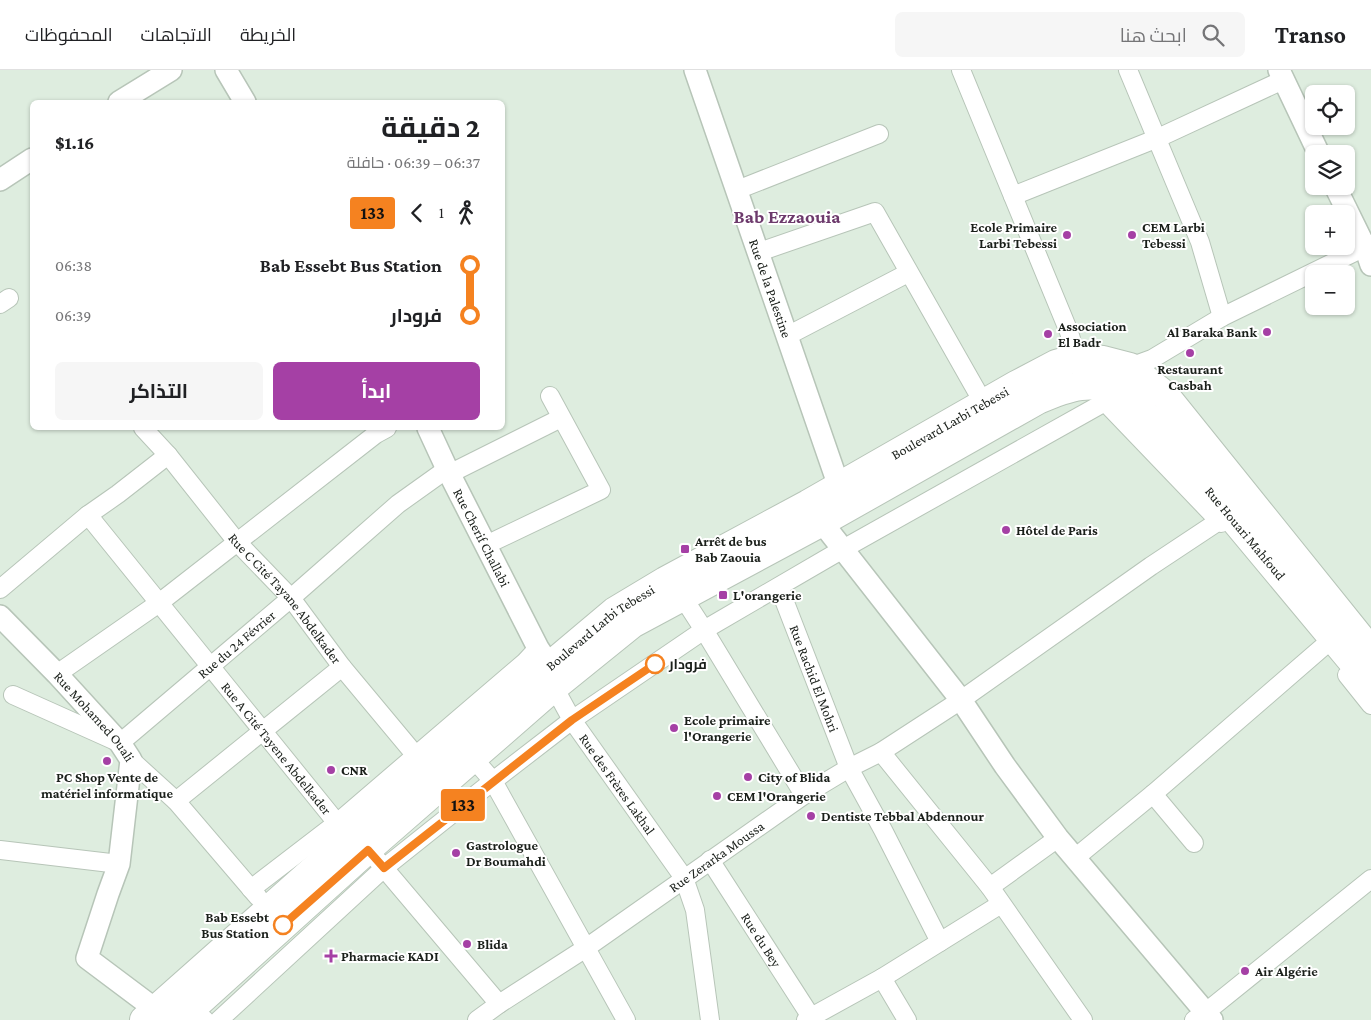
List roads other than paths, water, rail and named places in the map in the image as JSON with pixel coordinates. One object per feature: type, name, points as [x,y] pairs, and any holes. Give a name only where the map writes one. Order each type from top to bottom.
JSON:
[{"type":"main road","name":"Boulevard Larbi Tebessi","points":[[843,497],[984,404],[1056,364],[1077,358],[1103,360],[1130,367]]},
{"type":"main road","name":"Rue Houari Mahfoud","points":[[1130,367],[1165,395],[1233,512]]},
{"type":"main road","name":"Boulevard Larbi Tebessi","points":[[175,1016],[360,844],[421,762],[550,670],[682,596],[843,497],[1038,400],[1060,390],[1084,385],[1097,385],[1109,396]]},
{"type":"main road","name":"Rue Houari Mahfoud","points":[[1109,396],[1124,395],[1152,421],[1233,512],[1366,672]]},
{"type":"main road","name":"Boulevard Larbi Tebessi","points":[[175,1016],[268,909],[360,844],[473,758],[550,670],[615,611],[665,581],[815,513]]},
{"type":"street","points":[[122,100],[171,70]]},
{"type":"street","points":[[226,70],[244,100]]},
{"type":"street","name":"Rue de la Palestine","points":[[695,70],[843,497]]},
{"type":"street","points":[[961,70],[1069,332],[1084,385]]},
{"type":"street","points":[[1128,70],[1200,242],[1222,317]]},
{"type":"street","points":[[1013,196],[1158,138],[1281,75],[1315,145]]},
{"type":"street","points":[[737,190],[879,134]]},
{"type":"street","points":[[0,180],[30,159]]},
{"type":"street","points":[[251,889],[360,844],[493,781],[572,720],[704,630],[1109,396],[1130,367],[1152,359],[1222,317],[1369,252],[1340,195]]},
{"type":"street","points":[[759,252],[875,212],[984,404]]},
{"type":"street","points":[[787,336],[908,273]]},
{"type":"street","points":[[486,545],[601,490],[550,396]]},
{"type":"street","name":"Rue du 24 Février","points":[[126,752],[211,666],[398,504],[448,471],[561,418]]},
{"type":"street","name":"Rue C Cité Tayane Abdelkader","points":[[146,430],[237,542],[291,598],[342,668],[421,762]]},
{"type":"street","points":[[57,674],[159,603],[383,430]]},
{"type":"street","name":"Rue Cherif Challabi","points":[[429,430],[550,670]]},
{"type":"street","points":[[0,589],[88,515],[168,455]]},
{"type":"street","points":[[1233,512],[1324,646],[1366,672],[1371,705]]},
{"type":"street","name":"Rue Zerarka Moussa","points":[[476,1020],[586,948],[804,795],[849,768],[881,752],[961,700],[1233,512]]},
{"type":"street","points":[[815,513],[961,700],[1005,766],[1058,838],[1204,1018],[1371,878]]},
{"type":"street","name":"Rue A Cité Tayene Abdelkader","points":[[88,515],[263,731],[499,1004]]},
{"type":"street","name":"Rue Rachid El Mohri","points":[[779,587],[849,768],[940,942]]},
{"type":"street","points":[[682,596],[804,795]]},
{"type":"street","name":"Rue Mohamed Ouali","points":[[0,616],[57,674],[126,752],[119,864],[87,958],[175,1016]]},
{"type":"street","points":[[1075,858],[1153,794],[1324,646]]},
{"type":"street","points":[[176,801],[342,668]]},
{"type":"street","name":"Rue des Frères Lakhal","points":[[550,670],[572,720],[684,878],[695,910],[710,1020]]},
{"type":"street","points":[[13,695],[126,752],[176,801],[268,909]]},
{"type":"street","points":[[881,752],[990,887],[1083,1020]]},
{"type":"street","points":[[473,758],[493,781],[626,1020]]},
{"type":"street","points":[[1153,794],[1194,843]]},
{"type":"street","points":[[990,887],[1058,838]]},
{"type":"street","points":[[219,1020],[360,844]]},
{"type":"street","points":[[0,850],[119,864]]},
{"type":"street","name":"Rue du Bey","points":[[710,860],[810,1019]]},
{"type":"street","points":[[810,1019],[882,978],[1001,904]]},
{"type":"street","points":[[882,978],[907,1020]]},
{"type":"place","name":"Ecole Primaire Larbi Tebessi","points":[[1067,235]]},
{"type":"place","name":"CEM Larbi Tebessi","points":[[1132,235]]},
{"type":"place","name":"Al Baraka Bank","points":[[1267,332]]},
{"type":"place","name":"Association El Badr","points":[[1048,334]]},
{"type":"place","name":"Restaurant Casbah","points":[[1190,353]]},
{"type":"place","name":"Hôtel de Paris","points":[[1006,530]]},
{"type":"place","name":"Arrêt de bus Bab Zaouia","points":[[685,549]]},
{"type":"place","name":"L'orangerie","points":[[723,595]]},
{"type":"place","name":"فرودار","points":[[655,664]]},
{"type":"place","name":"Ecole primaire l'Orangerie","points":[[674,728]]},
{"type":"place","name":"PC Shop Vente de matériel informatique","points":[[107,761]]},
{"type":"place","name":"CNR","points":[[331,770]]},
{"type":"place","name":"City of Blida","points":[[748,777]]},
{"type":"place","name":"CEM l'Orangerie","points":[[717,796]]},
{"type":"place","name":"Dentiste Tebbal Abdennour","points":[[811,816]]},
{"type":"place","name":"Gastrologue Dr Boumahdi","points":[[456,853]]},
{"type":"place","name":"Bab Essebt Bus Station","points":[[283,925]]},
{"type":"place","name":"Blida","points":[[467,944]]},
{"type":"place","name":"Pharmacie KADI","points":[[331,956]]},
{"type":"place","name":"Air Algérie","points":[[1245,971]]},
{"type":"district","name":"Bab Ezzaouia","points":[[787,216]]}]
